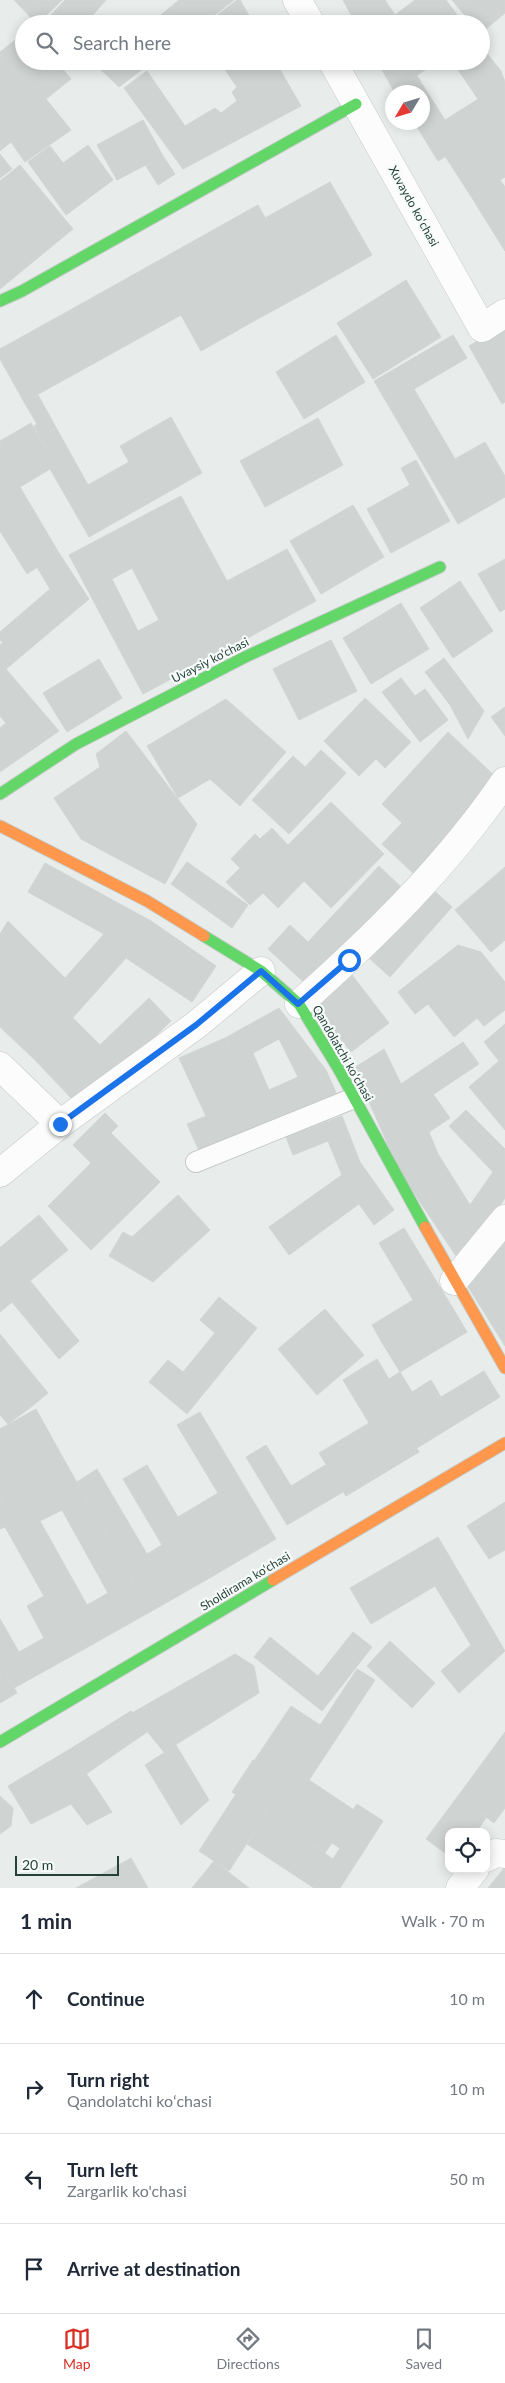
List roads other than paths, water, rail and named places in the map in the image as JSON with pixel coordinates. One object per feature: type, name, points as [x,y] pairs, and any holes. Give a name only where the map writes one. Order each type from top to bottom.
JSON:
[{"type":"street","points":[[298,0],[306,15]]},
{"type":"street","name":"Xuvaydo koʻchasi","points":[[337,70],[482,328],[505,313]]},
{"type":"street","points":[[0,301],[4,301],[356,104]]},
{"type":"street","name":"Uvaysiy ko'chasi","points":[[0,794],[76,744],[220,670],[440,567]]},
{"type":"street","points":[[298,1004],[368,941],[478,822],[505,781]]},
{"type":"street","name":"Qandolatchi koʻchasi","points":[[0,826],[147,901],[261,971],[298,1004],[354,1098],[454,1281],[505,1368]]},
{"type":"street","points":[[0,1173],[60,1124],[196,1025],[261,971]]},
{"type":"street","points":[[0,1066],[60,1124]]},
{"type":"street","points":[[454,1281],[505,1219]]},
{"type":"street","name":"Sholdirama ko‘chasi","points":[[0,1742],[505,1443]]},
{"type":"street","points":[[490,1856],[496,1853],[505,1854]]},
{"type":"street","points":[[460,1888],[472,1873]]},
{"type":"lane","points":[[196,1162],[354,1098]]}]
